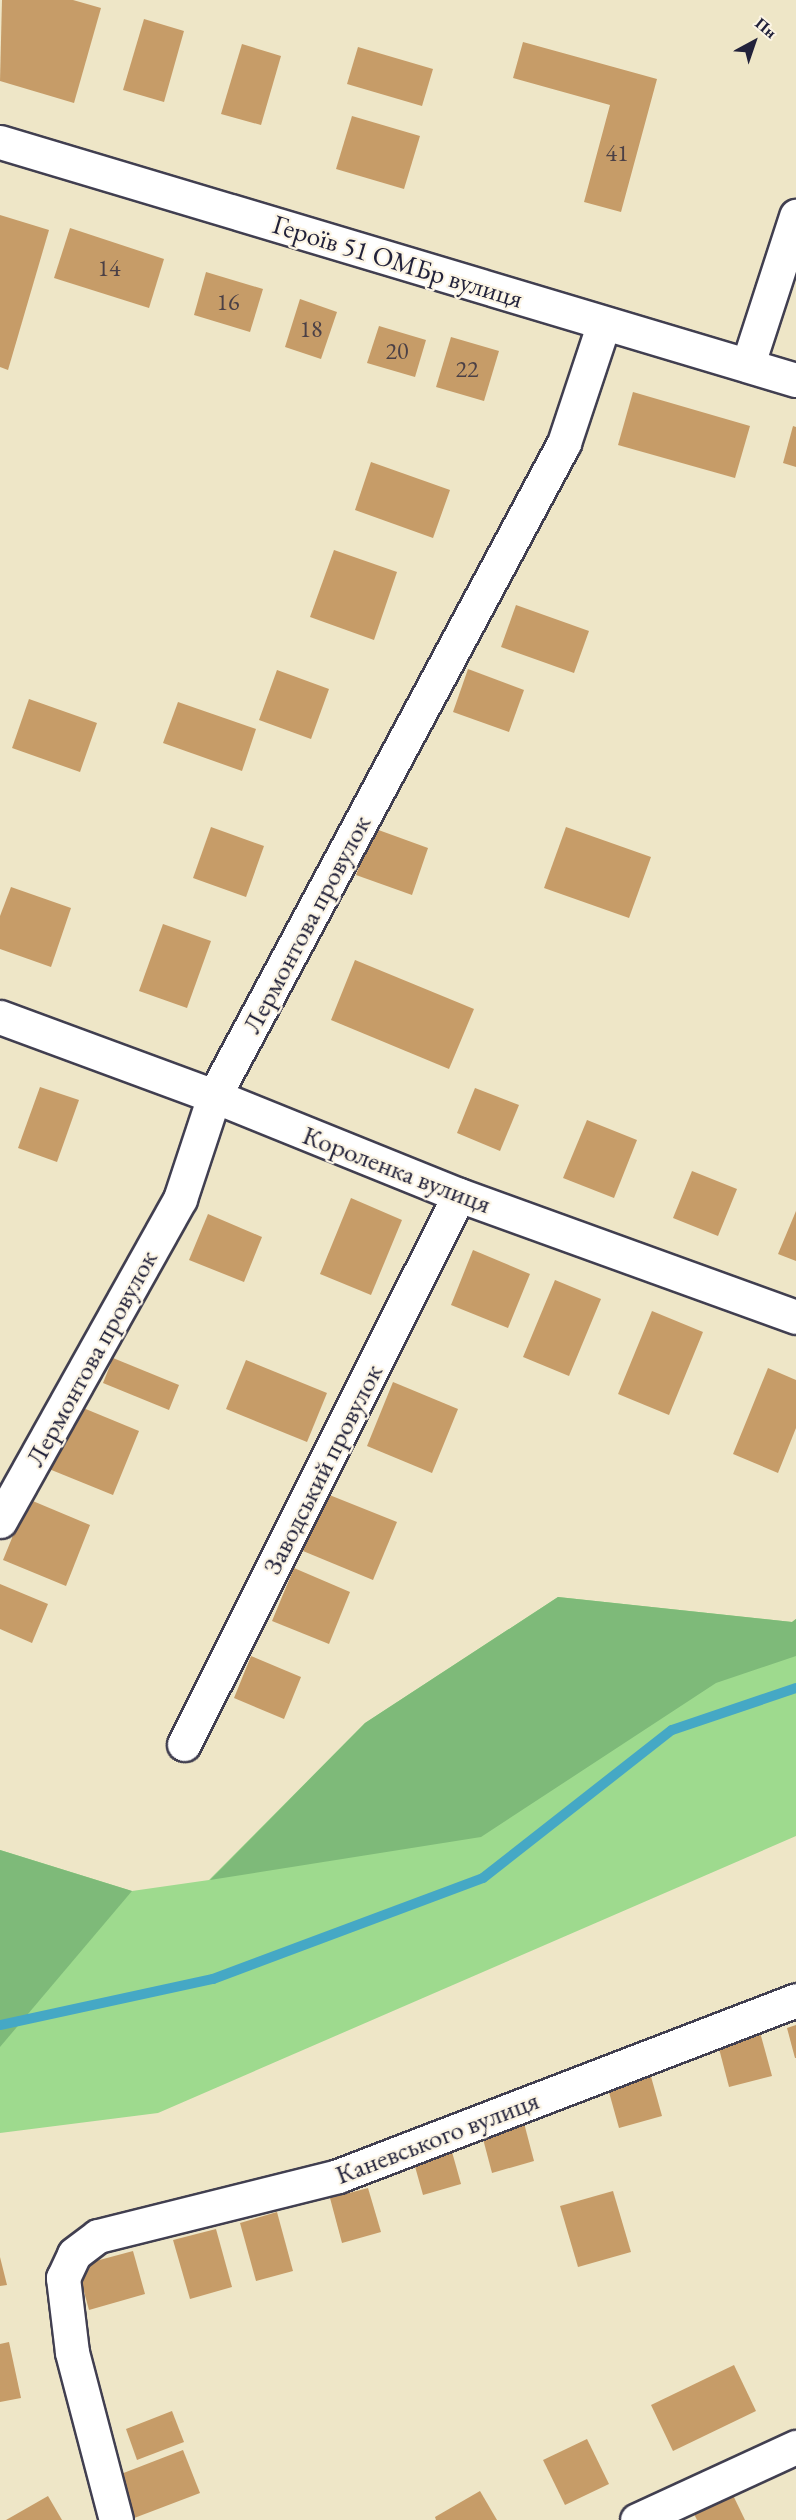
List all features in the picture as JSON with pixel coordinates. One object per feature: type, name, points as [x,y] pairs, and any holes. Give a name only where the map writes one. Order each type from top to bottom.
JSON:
[{"type":"street","name":"Героїв 51 ОМБр вулиця","points":[[0,142],[796,380]]},
{"type":"street","points":[[748,364],[796,216]]},
{"type":"street","name":"Лермонтова провулок","points":[[0,1521],[180,1199],[214,1096],[564,442],[604,323]]},
{"type":"street","name":"Короленка вулиця","points":[[0,1017],[214,1096],[459,1195],[796,1317]]},
{"type":"street","name":"Заводський провулок","points":[[184,1744],[459,1195]]},
{"type":"street","name":"Каневського вулиця","points":[[116,2520],[72,2352],[63,2278],[74,2254],[98,2236],[339,2176],[796,2000]]},
{"type":"street","points":[[637,2520],[796,2446]]},
{"type":"green space","points":[[558,1597],[792,1622],[796,1619],[796,1836],[158,2113],[0,2133],[0,1850],[132,1891],[209,1880],[365,1723]]},
{"type":"green space","points":[[558,1597],[792,1622],[796,1619],[796,1656],[716,1683],[481,1837],[210,1880],[365,1723]]},
{"type":"green space","points":[[0,1850],[132,1891],[0,2047]]},
{"type":"building","points":[[2,0],[73,0],[101,8],[74,103],[0,81]]},
{"type":"building","points":[[144,19],[184,31],[164,102],[123,90]]},
{"type":"building","points":[[523,42],[657,79],[621,212],[584,202],[610,105],[513,78]]},
{"type":"building","points":[[242,44],[281,56],[261,125],[221,114]]},
{"type":"building","points":[[358,47],[433,69],[422,106],[347,84]]},
{"type":"building","points":[[352,116],[420,136],[404,189],[336,169]]},
{"type":"building","points":[[0,215],[49,230],[8,370],[0,367]]},
{"type":"building","points":[[70,228],[164,259],[149,308],[54,278]]},
{"type":"building","points":[[206,272],[263,289],[250,332],[194,315]]},
{"type":"building","points":[[300,299],[337,312],[321,359],[285,347]]},
{"type":"building","points":[[379,326],[426,340],[415,377],[367,363]]},
{"type":"building","points":[[451,337],[499,351],[484,401],[436,387]]},
{"type":"building","points":[[633,392],[750,426],[735,478],[618,445]]},
{"type":"building","points":[[793,426],[796,427],[796,467],[783,463]]},
{"type":"building","points":[[371,462],[450,490],[433,538],[355,510]]},
{"type":"building","points":[[334,550],[397,572],[374,640],[310,617]]},
{"type":"building","points":[[516,605],[589,631],[574,673],[501,647]]},
{"type":"building","points":[[468,669],[524,690],[509,732],[453,712]]},
{"type":"building","points":[[277,670],[329,689],[311,739],[259,720]]},
{"type":"building","points":[[29,699],[97,723],[80,772],[12,748]]},
{"type":"building","points":[[178,702],[256,729],[242,771],[163,743]]},
{"type":"building","points":[[211,827],[264,846],[246,897],[193,878]]},
{"type":"building","points":[[566,827],[651,857],[629,918],[544,888]]},
{"type":"building","points":[[373,828],[428,848],[412,895],[356,875]]},
{"type":"building","points":[[11,887],[71,908],[51,967],[0,949],[0,916]]},
{"type":"building","points":[[163,924],[211,941],[187,1008],[139,991]]},
{"type":"building","points":[[355,960],[474,1009],[449,1069],[331,1020]]},
{"type":"building","points":[[40,1087],[79,1100],[57,1162],[18,1148]]},
{"type":"building","points":[[475,1088],[519,1105],[500,1151],[457,1133]]},
{"type":"building","points":[[587,1120],[637,1140],[614,1198],[563,1178]]},
{"type":"building","points":[[692,1171],[737,1189],[718,1236],[673,1218]]},
{"type":"building","points":[[351,1198],[402,1220],[371,1295],[320,1274]]},
{"type":"building","points":[[796,1211],[796,1261],[778,1254]]},
{"type":"building","points":[[208,1214],[262,1237],[244,1282],[189,1260]]},
{"type":"building","points":[[473,1250],[530,1274],[508,1328],[451,1305]]},
{"type":"building","points":[[555,1280],[601,1299],[569,1376],[523,1357]]},
{"type":"building","points":[[652,1311],[703,1332],[669,1415],[618,1394]]},
{"type":"building","points":[[113,1358],[179,1385],[169,1410],[103,1383]]},
{"type":"building","points":[[246,1360],[327,1393],[307,1442],[226,1409]]},
{"type":"building","points":[[768,1368],[796,1380],[796,1428],[778,1473],[733,1454]]},
{"type":"building","points":[[393,1382],[458,1409],[432,1473],[367,1446]]},
{"type":"building","points":[[76,1405],[139,1431],[113,1495],[49,1469]]},
{"type":"building","points":[[327,1494],[397,1522],[373,1580],[303,1551]]},
{"type":"building","points":[[28,1499],[90,1525],[66,1586],[3,1560]]},
{"type":"building","points":[[294,1568],[350,1592],[329,1644],[272,1621]]},
{"type":"building","points":[[0,1584],[48,1604],[32,1643],[0,1629]]},
{"type":"building","points":[[251,1656],[301,1677],[284,1719],[234,1698]]},
{"type":"building","points":[[758,2025],[772,2076],[729,2087],[716,2037]]},
{"type":"building","points":[[796,2025],[796,2058],[795,2058],[787,2028]]},
{"type":"building","points":[[650,2073],[662,2116],[619,2128],[607,2085]]},
{"type":"building","points":[[524,2123],[534,2161],[492,2173],[482,2135]]},
{"type":"building","points":[[452,2152],[461,2184],[423,2195],[414,2163]]},
{"type":"building","points":[[368,2188],[381,2232],[342,2243],[330,2198]]},
{"type":"building","points":[[613,2191],[631,2252],[578,2267],[560,2206]]},
{"type":"building","points":[[277,2212],[293,2271],[256,2281],[240,2223]]},
{"type":"building","points":[[216,2229],[232,2287],[190,2299],[173,2240]]},
{"type":"building","points":[[133,2251],[145,2294],[89,2310],[77,2266]]},
{"type":"building","points":[[0,2257],[7,2285],[0,2286]]},
{"type":"building","points":[[9,2342],[21,2398],[0,2402],[0,2344]]},
{"type":"building","points":[[734,2365],[756,2411],[673,2451],[651,2405]]},
{"type":"building","points":[[172,2411],[184,2442],[137,2460],[126,2429]]},
{"type":"building","points":[[587,2439],[609,2484],[565,2505],[543,2460]]},
{"type":"building","points":[[183,2450],[200,2493],[129,2520],[108,2479]]},
{"type":"building","points":[[730,2489],[745,2520],[697,2520],[691,2508]]},
{"type":"building","points":[[480,2491],[497,2520],[436,2520],[435,2517]]},
{"type":"building","points":[[48,2496],[62,2520],[6,2520]]},
{"type":"waterway","points":[[0,2025],[213,1979],[483,1878],[672,1730],[796,1688]]}]
